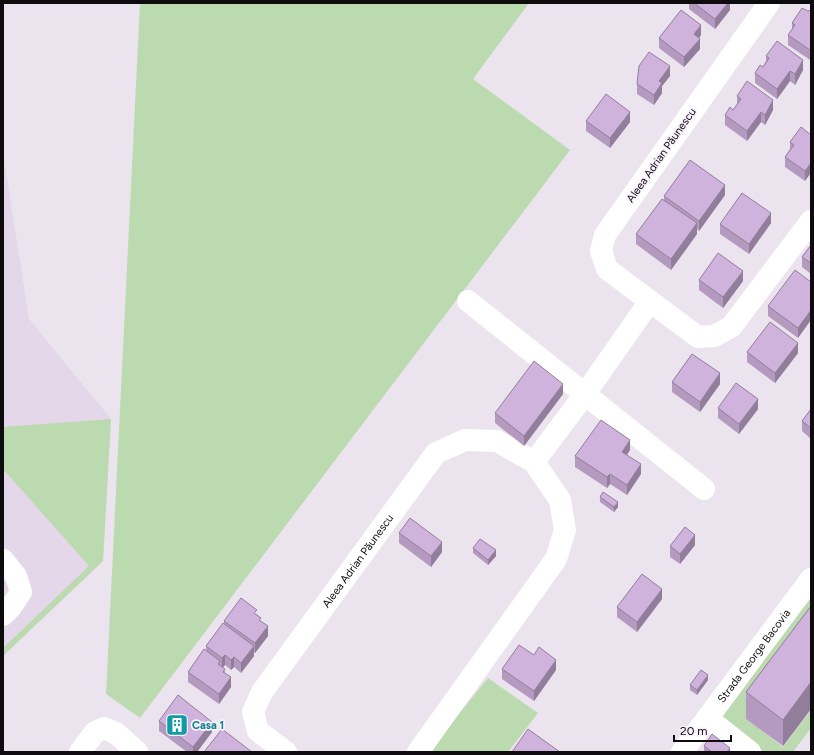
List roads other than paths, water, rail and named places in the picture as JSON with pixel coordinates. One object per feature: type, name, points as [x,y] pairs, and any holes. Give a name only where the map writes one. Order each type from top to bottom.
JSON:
[{"type":"street","name":"Aleea Adrian Păunescu","points":[[769,3],[605,235],[602,251],[607,269],[698,337],[714,336],[731,327],[811,221]]},
{"type":"street","points":[[468,301],[704,489]]},
{"type":"street","points":[[534,462],[586,394],[650,301]]},
{"type":"street","name":"Aleea Adrian Păunescu","points":[[286,752],[258,731],[253,712],[262,692],[436,454],[465,440],[497,442],[534,462],[560,500],[565,530],[556,559],[418,752]]},
{"type":"street","points":[[3,560],[16,576],[21,592],[11,607],[3,615]]},
{"type":"street","name":"Strada George Bacovia","points":[[682,752],[811,579]]},
{"type":"street","points":[[707,718],[750,752]]},
{"type":"street","points":[[80,752],[95,732],[104,728],[116,734],[137,752]]},
{"type":"place","name":"Casa 1","points":[[177,725]]}]
